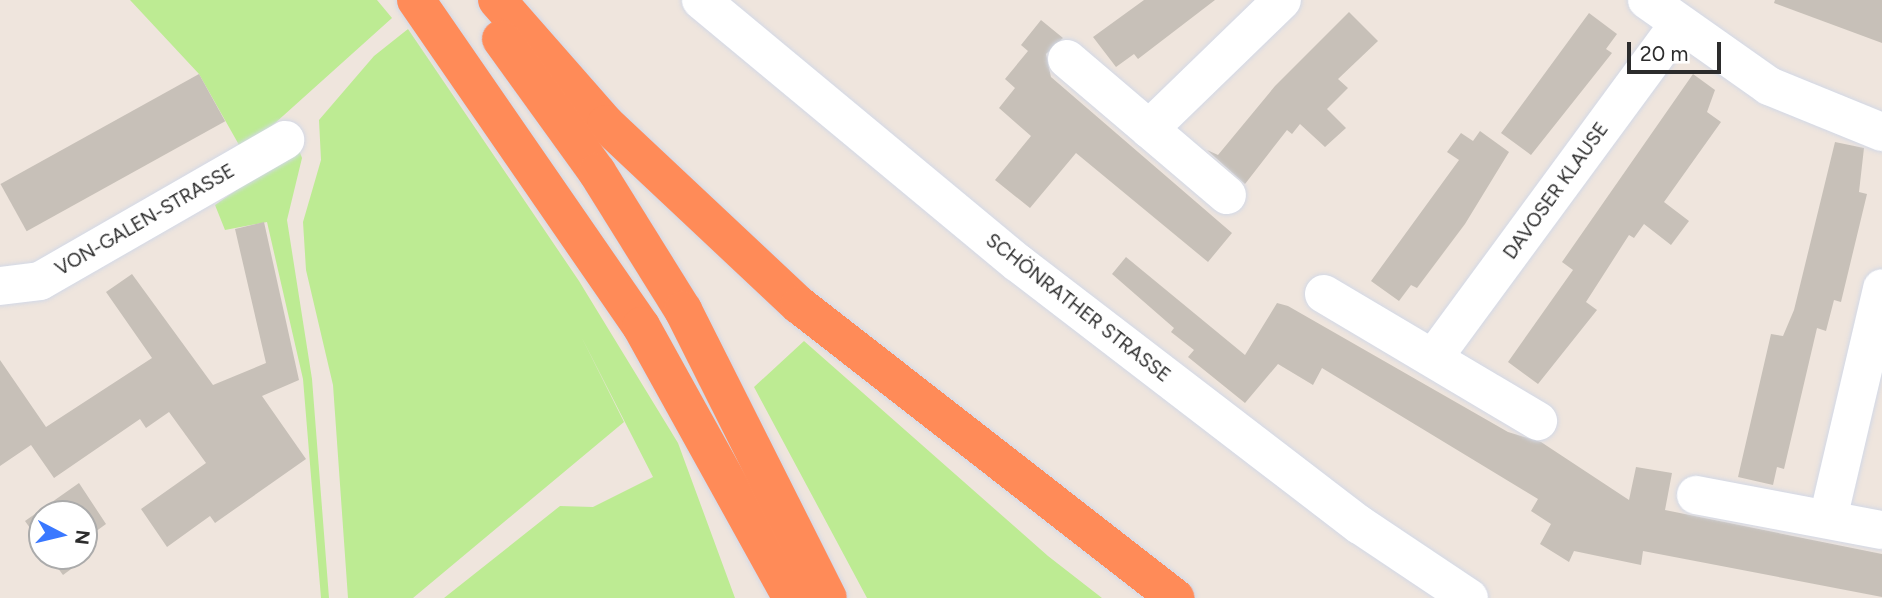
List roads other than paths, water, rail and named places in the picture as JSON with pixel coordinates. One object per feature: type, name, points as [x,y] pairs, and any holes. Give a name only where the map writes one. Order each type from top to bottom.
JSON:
[{"type":"highway","points":[[416,0],[641,326],[745,505],[792,598]]},
{"type":"highway","points":[[473,0],[597,172],[683,310],[828,598]]},
{"type":"highway","points":[[497,0],[606,124],[799,305],[1176,598]]},
{"type":"highway","points":[[745,505],[775,598]]},
{"type":"street","name":"SCHÖNRATHER STRASSE","points":[[701,0],[1018,262],[1360,525],[1469,598]]},
{"type":"street","points":[[1150,130],[1282,0]]},
{"type":"street","points":[[1647,0],[1678,25],[1769,86],[1882,132]]},
{"type":"street","name":"DAVOSER KLAUSE","points":[[1434,357],[1678,25]]},
{"type":"street","points":[[1068,59],[1227,195]]},
{"type":"street","name":"VON-GALEN-STRASSE","points":[[0,286],[40,281],[285,140]]},
{"type":"street","points":[[1828,519],[1882,288]]},
{"type":"street","points":[[1324,294],[1538,421]]},
{"type":"street","points":[[1696,495],[1882,530]]}]
